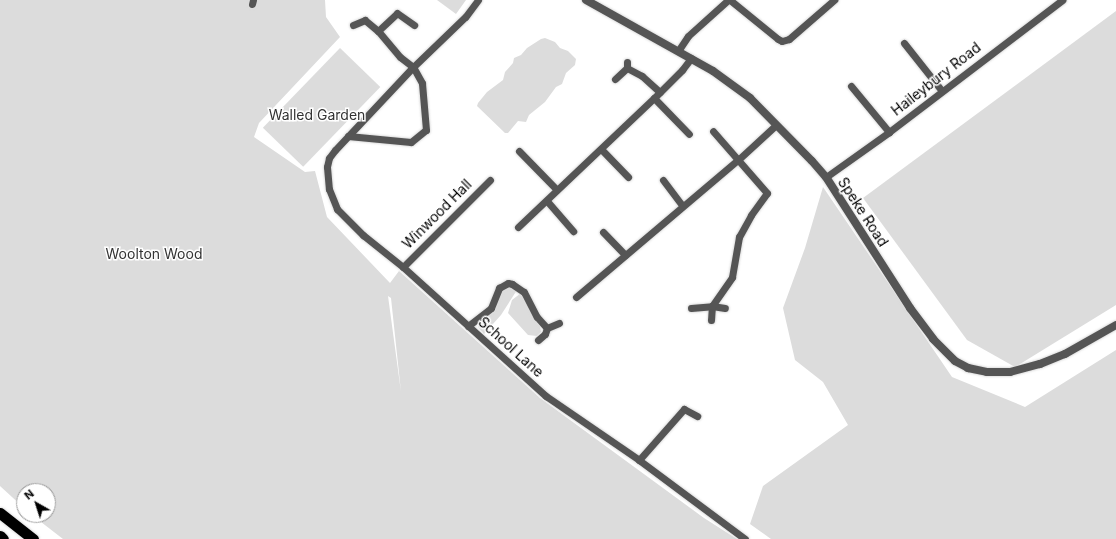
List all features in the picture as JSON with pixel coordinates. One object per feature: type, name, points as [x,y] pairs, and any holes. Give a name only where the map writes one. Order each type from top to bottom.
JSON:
[{"type":"highway","points":[[0,513],[33,539]]},
{"type":"highway","points":[[0,536],[3,539]]},
{"type":"street","name":"School Lane","points":[[478,0],[465,18],[413,67],[329,158],[327,167],[329,189],[337,208],[363,235],[403,267],[546,396],[639,460],[745,539]]},
{"type":"street","name":"Speke Road","points":[[586,0],[691,58],[732,84],[776,124],[812,161],[826,178],[910,308],[933,339],[955,361],[968,368],[987,372],[1010,372],[1040,364],[1066,354],[1116,324]]},
{"type":"street","points":[[678,51],[688,36],[729,0],[782,41],[789,39],[834,0]]},
{"type":"street","name":"Haileybury Road","points":[[826,178],[890,132],[1062,0]]},
{"type":"street","points":[[378,31],[397,13],[414,25]]},
{"type":"street","points":[[348,136],[411,142],[426,130],[422,83],[413,67],[400,57],[378,31],[365,20],[353,25]]},
{"type":"street","points":[[904,44],[942,91]]},
{"type":"street","points":[[518,227],[654,98],[682,70],[691,58]]},
{"type":"street","points":[[615,79],[627,65],[660,92]]},
{"type":"street","points":[[851,86],[890,132]]},
{"type":"street","points":[[654,98],[689,134]]},
{"type":"street","points":[[576,297],[682,205],[739,159],[776,124]]},
{"type":"street","points":[[711,320],[712,306],[732,277],[739,237],[751,215],[767,193],[739,159],[713,131]]},
{"type":"street","points":[[601,149],[628,177]]},
{"type":"street","points":[[519,151],[557,190]]},
{"type":"street","name":"Winwood Hall","points":[[403,267],[490,180]]},
{"type":"street","points":[[663,180],[682,205]]},
{"type":"street","points":[[547,201],[573,230]]},
{"type":"street","points":[[603,232],[624,255]]},
{"type":"street","points":[[468,326],[491,308],[499,288],[508,283],[524,292],[537,317],[547,328]]},
{"type":"street","points":[[691,308],[712,306],[725,308]]},
{"type":"street","points":[[538,340],[545,334],[547,328],[559,323]]},
{"type":"street","points":[[639,460],[684,410],[698,416]]},
{"type":"green space","name":"Woolton Wood","points":[[0,0],[325,0],[326,17],[340,37],[259,123],[254,137],[305,172],[315,171],[327,217],[390,283],[399,271],[540,398],[704,518],[737,539],[63,539],[42,523],[56,523],[56,483],[16,483],[16,501],[0,486]],"holes":[[[388,296],[391,298],[401,392]]]},
{"type":"green space","points":[[437,0],[466,0],[456,14]]},
{"type":"green space","points":[[1116,11],[1116,305],[1015,367],[967,340],[863,198]]},
{"type":"green space","points":[[545,38],[555,42],[560,48],[568,51],[576,59],[575,65],[566,73],[562,84],[556,87],[545,102],[529,115],[526,122],[518,121],[508,133],[505,133],[477,106],[478,103],[487,92],[503,80],[505,72],[513,63],[514,58],[521,55],[527,48]]},
{"type":"green space","name":"Walled Garden","points":[[340,48],[380,87],[303,167],[263,128]]},
{"type":"green space","points":[[823,187],[952,377],[1025,407],[1116,350],[1116,539],[771,539],[750,524],[763,486],[848,425],[823,382],[795,360],[783,308],[805,248]]},
{"type":"green space","points":[[507,287],[517,290],[501,315],[484,334],[478,327],[478,324],[495,307],[500,293]]},
{"type":"green space","points":[[521,293],[535,320],[540,326],[541,332],[537,336],[528,335],[508,313],[512,300]]}]
